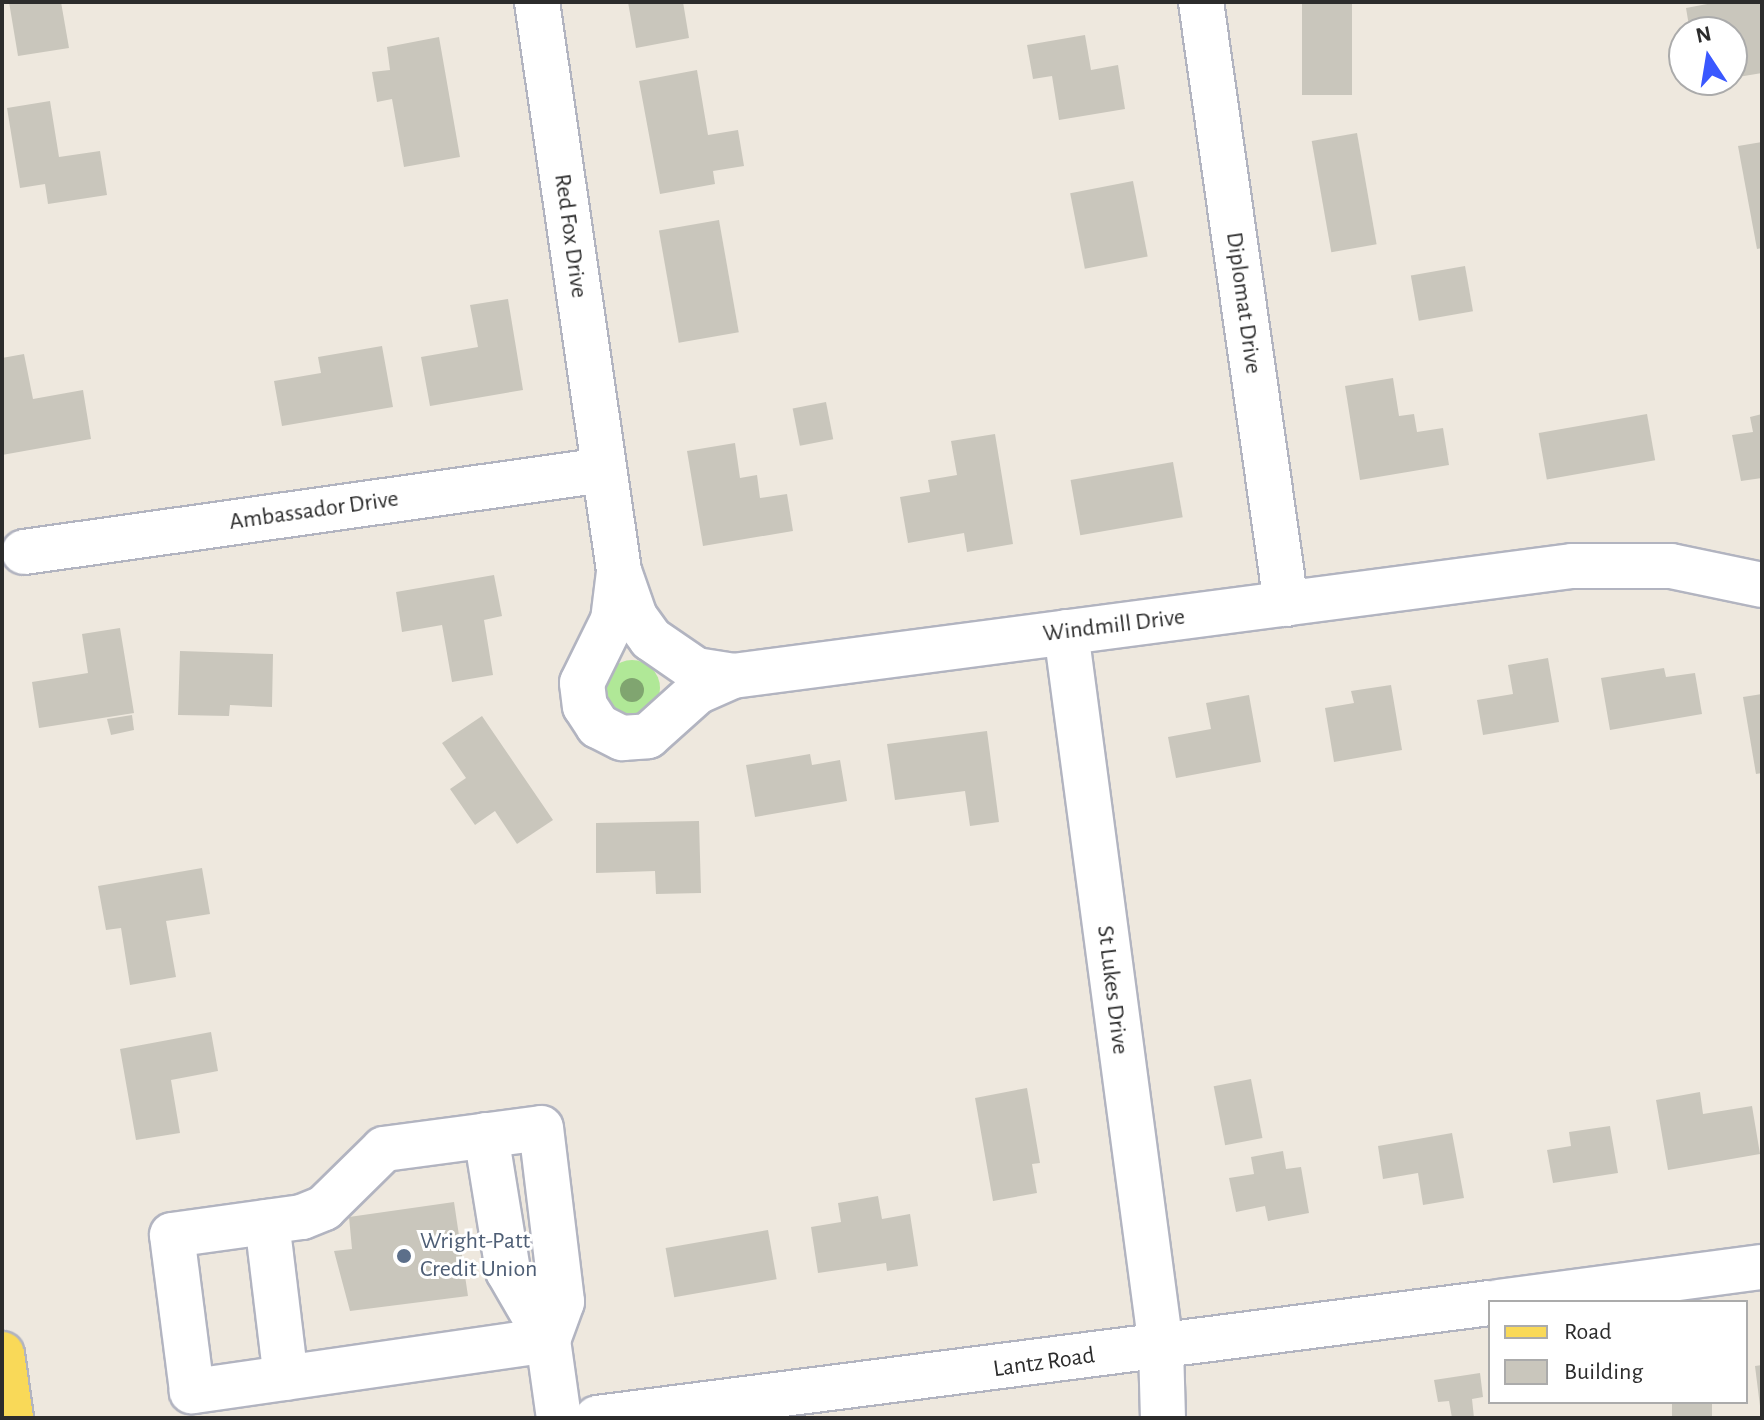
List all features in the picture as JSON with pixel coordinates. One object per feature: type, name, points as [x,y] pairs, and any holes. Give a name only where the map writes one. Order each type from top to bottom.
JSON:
[{"type":"main road","points":[[2,1354],[11,1418]]},
{"type":"street","name":"Red Fox Drive","points":[[537,2],[604,470]]},
{"type":"street","name":"Diplomat Drive","points":[[1201,2],[1286,604]]},
{"type":"street","name":"Ambassador Drive","points":[[24,552],[604,470]]},
{"type":"street","name":"Windmill Drive","points":[[604,470],[619,571],[635,617],[663,651],[696,670],[733,676],[1612,563],[1671,566],[1762,585]]},
{"type":"street","points":[[619,571],[613,620],[582,683],[585,706],[598,726],[622,738],[648,736],[697,692],[733,676]]},
{"type":"street","name":"St Lukes Drive","points":[[1066,632],[1161,1347],[1163,1418]]},
{"type":"street","points":[[548,1340],[192,1391],[172,1235],[267,1222],[324,1208],[384,1149],[541,1128],[562,1302],[548,1340],[559,1418]]},
{"type":"street","points":[[267,1222],[286,1378]]},
{"type":"street","points":[[1514,1300],[1762,1267]]},
{"type":"street","name":"Lantz Road","points":[[597,1418],[682,1413],[1488,1303]]},
{"type":"green space","points":[[632,660],[652,668],[660,688],[652,708],[632,716],[612,708],[604,688],[612,668]]},
{"type":"building","points":[[9,2],[61,2],[69,48],[18,56]]},
{"type":"building","points":[[628,2],[683,2],[689,38],[636,48]]},
{"type":"building","points":[[1302,2],[1352,2],[1352,95],[1302,95]]},
{"type":"building","points":[[1718,2],[1762,2],[1762,73],[1748,75],[1748,16],[1687,16],[1686,8]]},
{"type":"building","points":[[1085,35],[1091,70],[1118,65],[1125,109],[1059,120],[1052,76],[1033,79],[1027,45]]},
{"type":"building","points":[[439,37],[460,157],[404,167],[392,99],[377,102],[372,72],[390,70],[387,47]]},
{"type":"building","points":[[697,70],[708,135],[738,130],[744,166],[713,171],[715,184],[660,194],[639,81]]},
{"type":"building","points":[[50,101],[59,157],[100,151],[107,195],[48,204],[45,184],[20,188],[7,108]]},
{"type":"building","points":[[1357,133],[1377,244],[1331,252],[1312,141]]},
{"type":"building","points":[[1762,142],[1762,248],[1757,249],[1738,146]]},
{"type":"building","points":[[1133,181],[1148,257],[1085,269],[1070,193]]},
{"type":"building","points":[[719,220],[739,332],[679,343],[659,231]]},
{"type":"building","points":[[1465,266],[1473,311],[1419,321],[1411,276]]},
{"type":"building","points":[[508,299],[523,390],[430,406],[421,357],[478,347],[470,305]]},
{"type":"building","points":[[382,346],[393,407],[282,426],[274,381],[321,373],[318,357]]},
{"type":"building","points":[[24,354],[33,399],[83,390],[91,439],[2,455],[2,358]]},
{"type":"building","points":[[1393,378],[1399,416],[1414,414],[1417,432],[1443,428],[1449,465],[1360,480],[1345,386]]},
{"type":"building","points":[[826,402],[833,439],[800,446],[793,408]]},
{"type":"building","points":[[1647,414],[1655,460],[1547,479],[1539,433]]},
{"type":"building","points":[[1762,414],[1762,478],[1741,481],[1732,435],[1753,432],[1750,417]]},
{"type":"building","points":[[995,434],[1013,544],[967,552],[964,533],[908,543],[900,497],[930,492],[928,480],[957,475],[951,441]]},
{"type":"building","points":[[735,443],[740,478],[757,475],[760,498],[787,494],[793,531],[703,546],[687,451]]},
{"type":"building","points":[[1173,462],[1183,517],[1080,535],[1071,480]]},
{"type":"building","points":[[494,575],[502,616],[484,620],[493,675],[452,682],[442,625],[402,632],[396,592]]},
{"type":"building","points":[[120,628],[134,713],[39,728],[32,682],[88,673],[82,634]]},
{"type":"building","points":[[180,651],[273,654],[272,707],[230,705],[229,716],[178,715]]},
{"type":"building","points":[[1548,658],[1559,722],[1483,735],[1477,700],[1513,694],[1508,665]]},
{"type":"building","points":[[1664,668],[1666,677],[1695,673],[1702,714],[1610,730],[1601,678]]},
{"type":"building","points":[[1391,685],[1402,750],[1334,762],[1325,708],[1354,703],[1351,691]]},
{"type":"building","points":[[1762,694],[1762,773],[1756,774],[1743,697]]},
{"type":"building","points":[[1249,695],[1261,762],[1176,778],[1168,737],[1211,729],[1206,703]]},
{"type":"building","points":[[132,715],[134,730],[111,735],[107,719]]},
{"type":"building","points":[[482,716],[553,820],[517,844],[495,811],[475,825],[450,789],[466,778],[442,743]]},
{"type":"building","points":[[987,731],[999,822],[970,826],[965,791],[895,800],[887,744]]},
{"type":"building","points":[[810,754],[812,765],[840,760],[847,801],[755,817],[746,765]]},
{"type":"building","points":[[699,821],[701,893],[656,894],[655,871],[596,873],[596,823]]},
{"type":"building","points":[[202,868],[210,914],[166,921],[176,977],[130,985],[121,928],[106,930],[98,886]]},
{"type":"building","points":[[211,1032],[218,1071],[171,1080],[180,1133],[136,1140],[120,1049]]},
{"type":"building","points":[[1251,1079],[1262,1138],[1225,1145],[1214,1086]]},
{"type":"building","points":[[1027,1088],[1040,1163],[1032,1164],[1037,1193],[993,1201],[975,1098]]},
{"type":"building","points":[[1700,1092],[1703,1114],[1752,1106],[1760,1154],[1668,1170],[1656,1100]]},
{"type":"building","points":[[1610,1126],[1618,1173],[1553,1183],[1547,1150],[1571,1146],[1569,1132]]},
{"type":"building","points":[[1452,1133],[1464,1198],[1423,1205],[1418,1173],[1383,1179],[1378,1146]]},
{"type":"building","points":[[1283,1151],[1286,1169],[1301,1167],[1309,1213],[1268,1221],[1265,1206],[1236,1212],[1229,1178],[1254,1174],[1251,1157]]},
{"type":"building","points":[[878,1196],[882,1219],[910,1214],[918,1266],[887,1271],[886,1263],[818,1273],[811,1227],[841,1222],[838,1203]]},
{"type":"building","points":[[454,1202],[468,1296],[350,1311],[334,1251],[352,1249],[349,1217]]},
{"type":"building","points":[[768,1230],[777,1279],[674,1297],[666,1248]]},
{"type":"building","points":[[1762,1365],[1762,1406],[1760,1406],[1755,1366]]},
{"type":"building","points":[[1480,1373],[1483,1397],[1472,1399],[1474,1418],[1452,1418],[1449,1401],[1438,1402],[1434,1380]]},
{"type":"building","points":[[1672,1404],[1712,1404],[1712,1418],[1672,1418]]},
{"type":"place","name":"Wright-Patt Credit Union","points":[[404,1256]]}]
